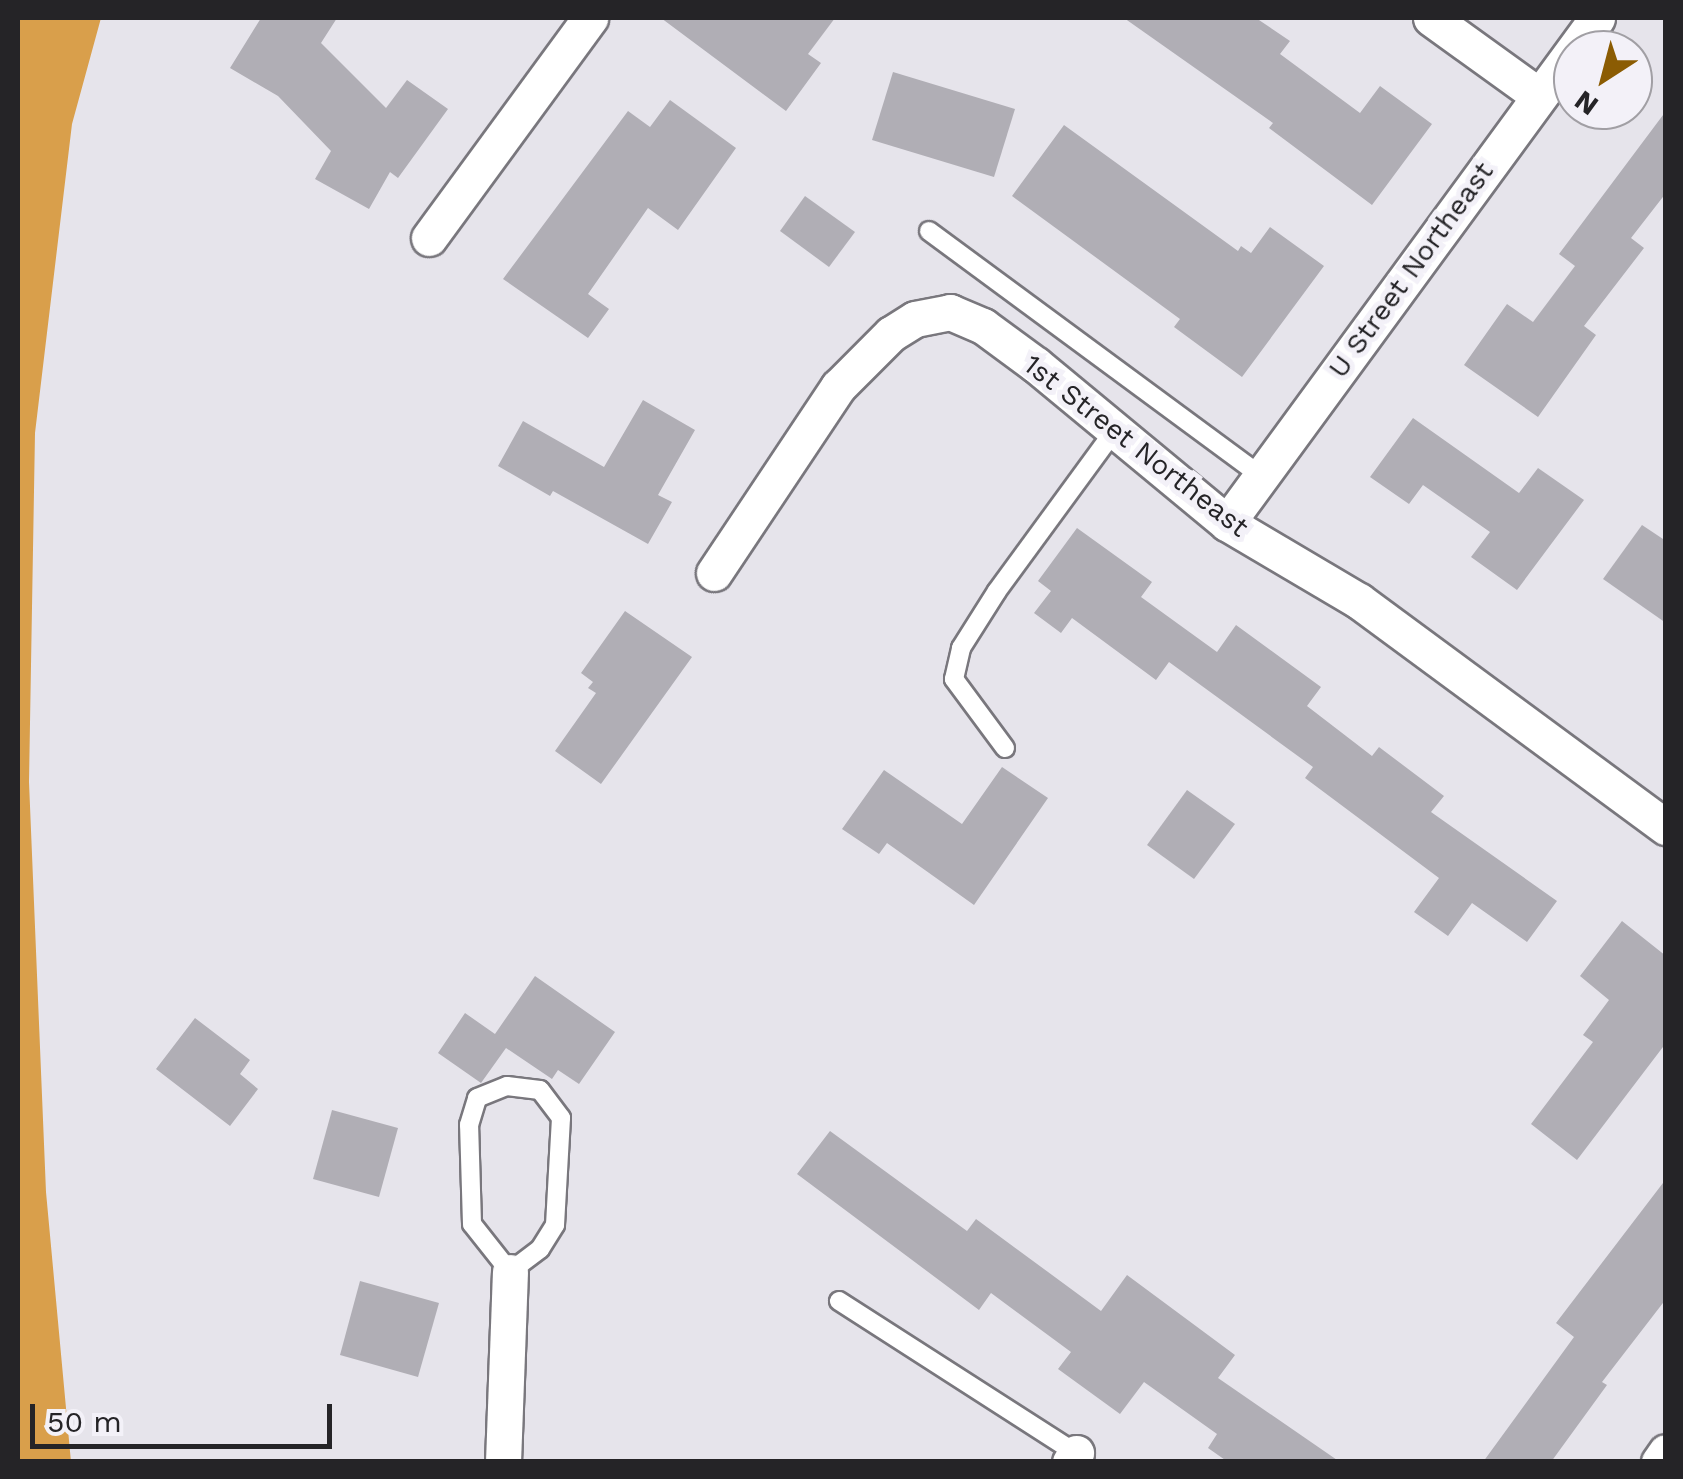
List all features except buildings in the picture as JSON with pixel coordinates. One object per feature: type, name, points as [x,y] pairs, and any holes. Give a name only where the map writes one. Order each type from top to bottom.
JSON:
[{"type":"street","points":[[429,238],[590,18]]},
{"type":"street","points":[[1432,18],[1539,96]]},
{"type":"street","name":"U Street Northeast","points":[[1227,523],[1597,18]]},
{"type":"street","name":"1st Street Northeast","points":[[714,572],[838,387],[892,334],[927,314],[950,312],[983,326],[1227,523],[1359,601],[1666,828]]},
{"type":"street","points":[[503,1462],[510,1272]]},
{"type":"street","points":[[1659,1462],[1666,1452]]},
{"type":"lane","points":[[929,231],[1260,476]]},
{"type":"lane","points":[[1005,748],[954,679],[961,648],[997,591],[1115,430]]},
{"type":"lane","points":[[507,1086],[540,1090],[561,1118],[555,1226],[540,1249],[510,1272],[472,1224],[469,1124],[477,1098],[507,1086]]},
{"type":"lane","points":[[839,1301],[1073,1457]]},
{"type":"shaded area","points":[[18,18],[101,18],[72,124],[35,433],[29,782],[46,1192],[71,1462],[18,1461]]}]
